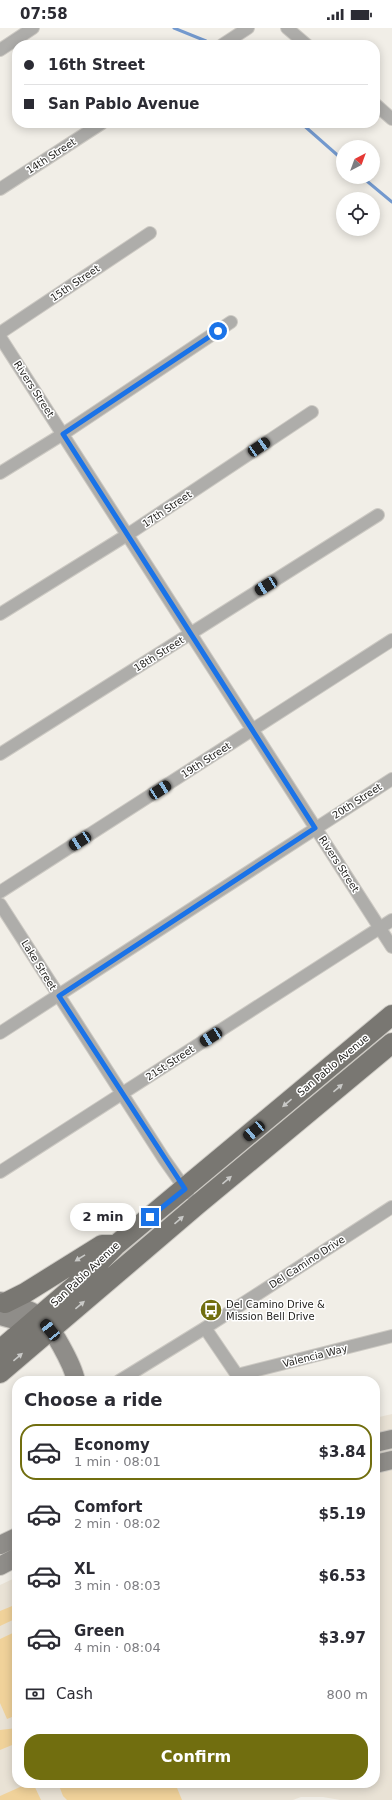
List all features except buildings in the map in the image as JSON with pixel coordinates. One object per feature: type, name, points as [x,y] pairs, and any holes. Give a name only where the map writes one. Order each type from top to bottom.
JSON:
[{"type":"main road","name":"San Pablo Avenue","points":[[0,1373],[40,1323],[116,1245],[392,1015]]},
{"type":"main road","name":"San Pablo Avenue","points":[[0,1350],[40,1323],[197,1205],[392,1043]]},
{"type":"main road","points":[[2,1307],[102,1245],[116,1245]]},
{"type":"street","points":[[15,40],[33,28]]},
{"type":"street","points":[[230,40],[248,28]]},
{"type":"street","points":[[288,28],[301,40]]},
{"type":"street","points":[[0,50],[12,42]]},
{"type":"street","points":[[380,108],[392,119]]},
{"type":"street","name":"14th Street","points":[[0,189],[94,128]]},
{"type":"street","name":"15th Street","points":[[0,333],[150,234]]},
{"type":"street","points":[[0,473],[63,434],[231,322]]},
{"type":"street","name":"Rivers Street","points":[[0,337],[315,828],[386,928],[392,947]]},
{"type":"street","name":"17th Street","points":[[0,614],[127,535],[312,412]]},
{"type":"street","name":"18th Street","points":[[0,754],[378,515]]},
{"type":"street","name":"19th Street","points":[[0,892],[392,640]]},
{"type":"street","name":"20th Street","points":[[0,1033],[392,779]]},
{"type":"street","name":"Lake Street","points":[[0,904],[122,1094],[197,1205]]},
{"type":"street","name":"21st Street","points":[[0,1172],[386,928],[392,920]]},
{"type":"street","name":"Del Camino Drive","points":[[127,1376],[205,1328],[392,1207]]},
{"type":"street","points":[[2,1307],[40,1323],[67,1356],[75,1376]]},
{"type":"street","points":[[205,1328],[237,1376]]},
{"type":"street","name":"Valencia Way","points":[[245,1376],[392,1336]]},
{"type":"street","points":[[380,1442],[392,1439]]},
{"type":"street","points":[[380,1463],[392,1460]]},
{"type":"street","points":[[0,1545],[12,1539]]},
{"type":"street","points":[[0,1566],[12,1560]]},
{"type":"shaded area","points":[[392,1414],[392,1800],[340,1800],[323,1797],[301,1797],[293,1800],[0,1800],[0,1585],[12,1579],[12,1788],[380,1788],[380,1417]]},
{"type":"shaded area","points":[[12,1606],[12,1620],[0,1626],[0,1611]]},
{"type":"shaded area","points":[[12,1633],[12,1717],[7,1719],[0,1703],[0,1639]]},
{"type":"shaded area","points":[[12,1729],[12,1745],[0,1750],[0,1730]]},
{"type":"shaded area","points":[[18,1788],[35,1788],[41,1800],[0,1800],[0,1796]]},
{"type":"shaded area","points":[[60,1788],[177,1788],[182,1800],[67,1800],[63,1796]]},
{"type":"waterway","points":[[174,28],[204,40]]},
{"type":"waterway","points":[[307,128],[336,154]]},
{"type":"waterway","points":[[370,184],[392,202]]},
{"type":"place","name":"Del Camino Drive & Mission Bell Drive","points":[[211,1310]]},
{"type":"route","points":[[150,1217],[185,1189],[59,996],[315,828],[63,434],[218,331]]}]
